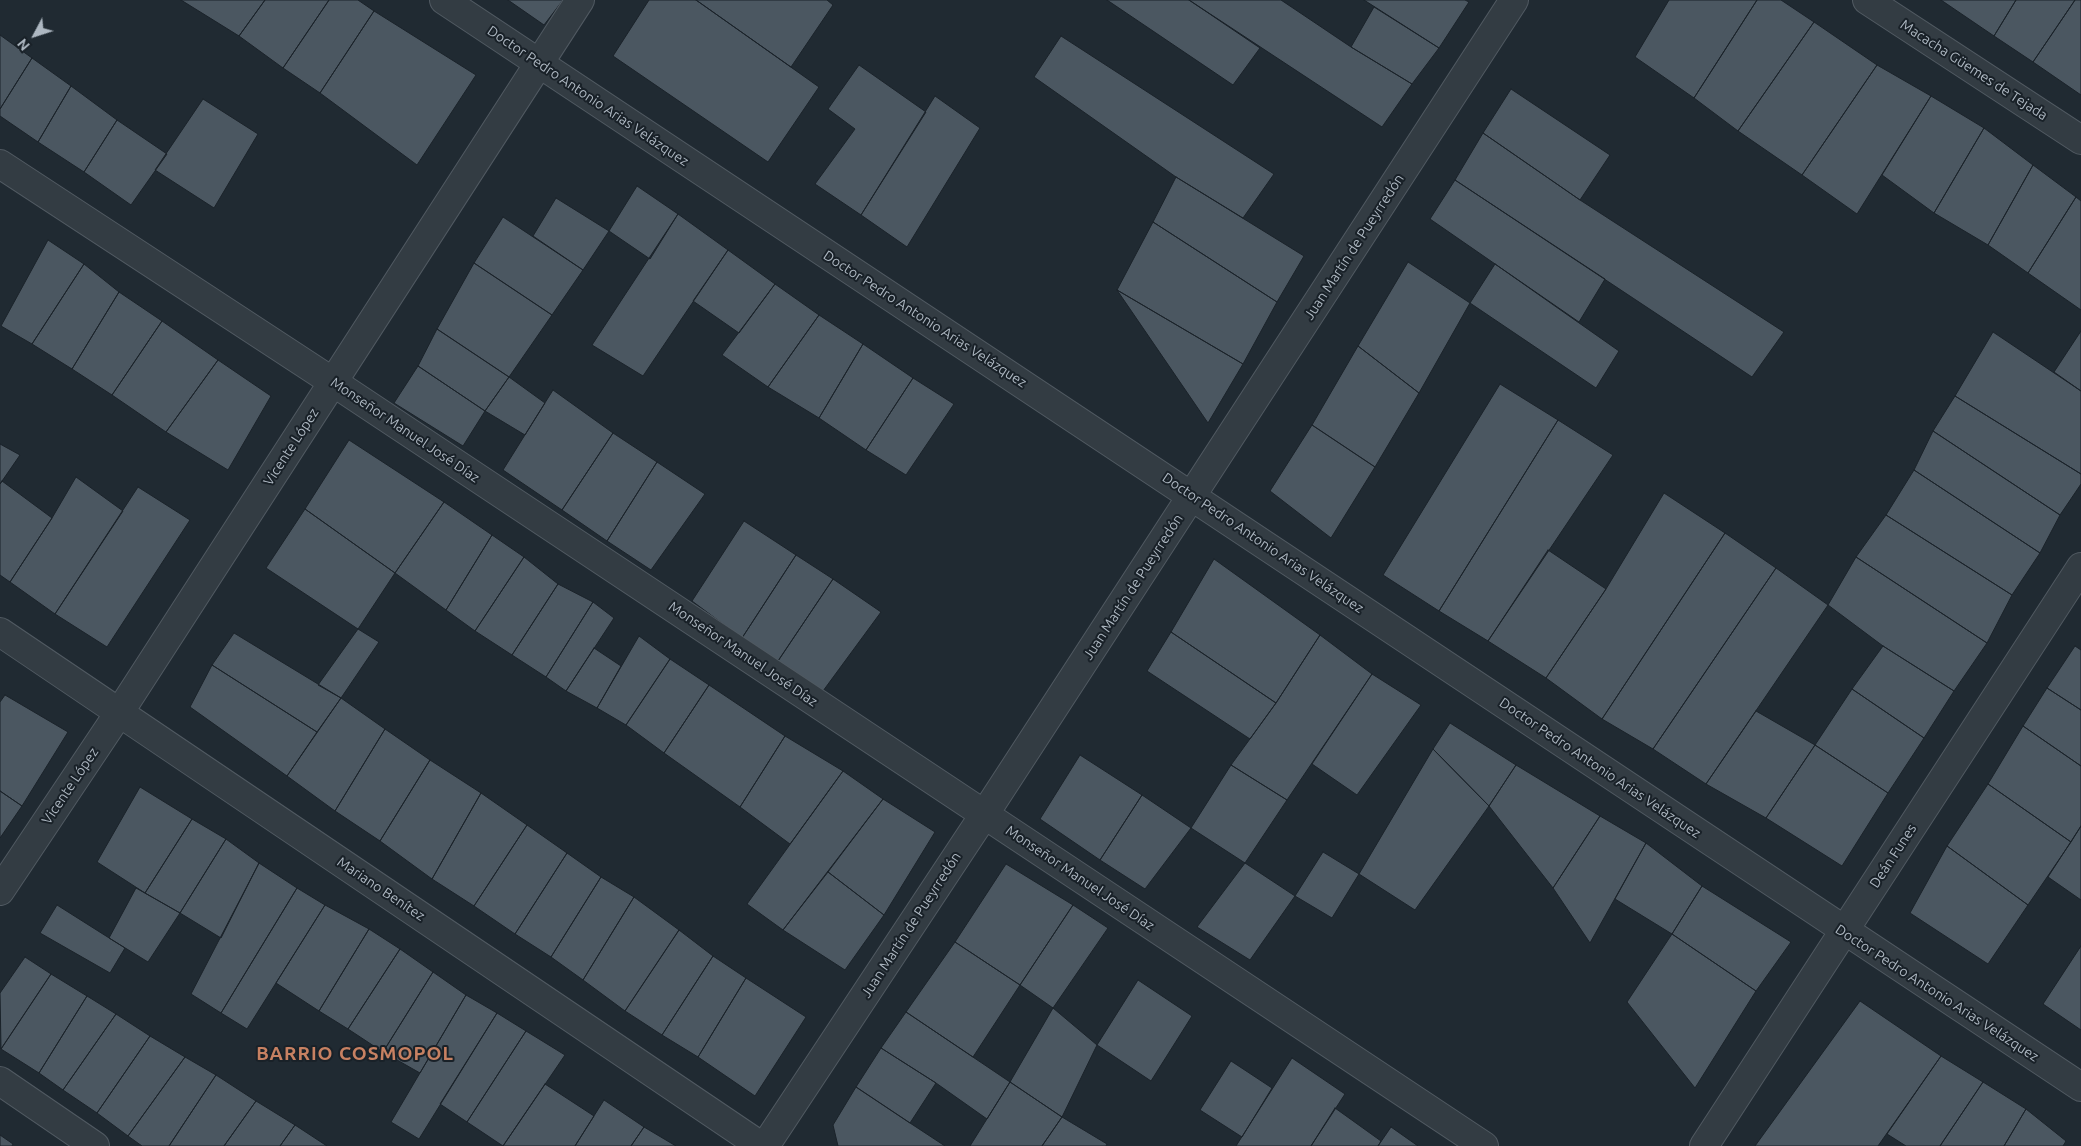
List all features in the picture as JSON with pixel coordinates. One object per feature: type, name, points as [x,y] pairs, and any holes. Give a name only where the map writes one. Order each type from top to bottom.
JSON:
[{"type":"street","name":"Doctor Pedro Antonio Arias Velázquez","points":[[444,0],[1192,496],[1844,932],[2081,1087]]},
{"type":"street","name":"Vicente López","points":[[0,892],[119,713],[580,0]]},
{"type":"street","name":"Juan Martín de Pueyrredón","points":[[766,1146],[984,815],[1514,0]]},
{"type":"street","name":"Macacha Güemes de Tejada","points":[[1867,0],[2081,140]]},
{"type":"street","name":"Monseñor Manuel José Díaz","points":[[0,164],[333,382],[1484,1146]]},
{"type":"street","name":"Deán Funes","points":[[1704,1146],[2081,567]]},
{"type":"street","name":"Mariano Benítez","points":[[0,632],[761,1146]]},
{"type":"street","points":[[0,1081],[95,1146]]},
{"type":"building","points":[[181,0],[265,0],[239,36]]},
{"type":"building","points":[[265,0],[329,0],[283,68],[239,36]]},
{"type":"building","points":[[329,0],[358,0],[374,11],[320,93],[283,68]]},
{"type":"building","points":[[508,0],[563,0],[544,25]]},
{"type":"building","points":[[649,0],[696,0],[819,87],[768,162],[613,56]]},
{"type":"building","points":[[696,0],[827,0],[833,5],[791,67]]},
{"type":"building","points":[[1107,0],[1189,0],[1260,48],[1233,85]]},
{"type":"building","points":[[1189,0],[1281,0],[1351,47],[1412,84],[1382,127]]},
{"type":"building","points":[[1364,0],[1465,0],[1469,2],[1439,48]]},
{"type":"building","points":[[1669,0],[1757,0],[1694,98],[1635,57]]},
{"type":"building","points":[[1757,0],[1781,0],[1814,22],[1738,131],[1694,98]]},
{"type":"building","points":[[1941,0],[2016,0],[1994,36]]},
{"type":"building","points":[[2016,0],[2075,0],[2033,62],[1994,36]]},
{"type":"building","points":[[2075,0],[2081,0],[2081,95],[2033,62]]},
{"type":"building","points":[[1374,7],[1439,48],[1412,84],[1351,47]]},
{"type":"building","points":[[374,11],[476,75],[417,165],[320,93]]},
{"type":"building","points":[[1814,22],[1877,65],[1802,175],[1738,131]]},
{"type":"building","points":[[0,35],[32,58],[0,109]]},
{"type":"building","points":[[1061,36],[1274,174],[1243,218],[1176,177],[1034,77]]},
{"type":"building","points":[[32,58],[71,86],[38,142],[0,116],[0,109]]},
{"type":"building","points":[[859,65],[926,112],[861,215],[815,184],[855,129],[828,109]]},
{"type":"building","points":[[1877,65],[1931,96],[1857,214],[1802,175]]},
{"type":"building","points":[[71,86],[117,120],[84,172],[38,142]]},
{"type":"building","points":[[1511,89],[1610,155],[1580,200],[1483,133]]},
{"type":"building","points":[[935,96],[980,128],[907,247],[861,215]]},
{"type":"building","points":[[1931,96],[1984,128],[1934,213],[1882,175]]},
{"type":"building","points":[[203,99],[258,134],[214,208],[155,170]]},
{"type":"building","points":[[117,120],[167,154],[131,205],[84,172]]},
{"type":"building","points":[[1984,128],[2033,165],[1988,245],[1934,213]]},
{"type":"building","points":[[1483,133],[1580,200],[1784,332],[1752,377],[1455,180]]},
{"type":"building","points":[[2033,165],[2076,197],[2028,273],[1988,245]]},
{"type":"building","points":[[1176,177],[1304,256],[1277,302],[1153,222]]},
{"type":"building","points":[[1455,180],[1605,279],[1579,322],[1430,219]]},
{"type":"building","points":[[637,186],[678,214],[650,259],[609,231]]},
{"type":"building","points":[[2076,197],[2081,201],[2081,310],[2028,273]]},
{"type":"building","points":[[556,198],[609,231],[583,270],[533,236]]},
{"type":"building","points":[[678,214],[728,250],[643,376],[592,345]]},
{"type":"building","points":[[503,217],[583,270],[552,315],[474,263]]},
{"type":"building","points":[[1153,222],[1277,302],[1243,364],[1117,290]]},
{"type":"building","points":[[48,240],[84,264],[32,344],[1,326]]},
{"type":"building","points":[[728,250],[775,284],[739,333],[693,301]]},
{"type":"building","points":[[1408,262],[1470,303],[1419,393],[1358,346]]},
{"type":"building","points":[[474,263],[552,315],[509,377],[437,329]]},
{"type":"building","points":[[84,264],[119,292],[72,369],[32,344]]},
{"type":"building","points":[[1495,264],[1619,351],[1596,388],[1470,303]]},
{"type":"building","points":[[775,284],[819,315],[768,387],[722,355]]},
{"type":"building","points":[[1117,290],[1243,364],[1208,423]]},
{"type":"building","points":[[119,292],[162,321],[112,395],[72,369]]},
{"type":"building","points":[[819,315],[863,344],[819,418],[768,387]]},
{"type":"building","points":[[162,321],[218,360],[166,432],[112,395]]},
{"type":"building","points":[[437,329],[509,377],[485,411],[418,366]]},
{"type":"building","points":[[2081,331],[2081,391],[2054,372]]},
{"type":"building","points":[[1993,332],[2081,391],[2081,474],[1955,396]]},
{"type":"building","points":[[863,344],[913,378],[866,450],[819,418]]},
{"type":"building","points":[[1358,346],[1419,393],[1375,467],[1312,425]]},
{"type":"building","points":[[218,360],[271,396],[228,470],[166,432]]},
{"type":"building","points":[[418,366],[485,411],[463,446],[394,403]]},
{"type":"building","points":[[509,377],[545,403],[525,435],[485,411]]},
{"type":"building","points":[[913,378],[954,404],[906,475],[866,450]]},
{"type":"building","points":[[1500,384],[1558,420],[1439,611],[1383,575]]},
{"type":"building","points":[[553,390],[613,433],[562,510],[503,470]]},
{"type":"building","points":[[1955,396],[2081,474],[2081,484],[2060,515],[1933,431]]},
{"type":"building","points":[[1558,420],[1613,455],[1488,641],[1439,611]]},
{"type":"building","points":[[1312,425],[1375,467],[1331,538],[1270,491]]},
{"type":"building","points":[[1933,431],[2060,515],[2040,553],[1914,470]]},
{"type":"building","points":[[613,433],[657,462],[607,541],[562,510]]},
{"type":"building","points":[[349,440],[444,502],[395,573],[305,509]]},
{"type":"building","points":[[0,444],[20,455],[0,484]]},
{"type":"building","points":[[657,462],[705,494],[651,570],[607,541]]},
{"type":"building","points":[[1914,470],[2040,553],[2012,595],[1886,515]]},
{"type":"building","points":[[76,477],[123,511],[55,614],[10,582]]},
{"type":"building","points":[[2,481],[52,518],[10,582],[0,575],[0,484]]},
{"type":"building","points":[[138,487],[190,520],[107,647],[55,614]]},
{"type":"building","points":[[1664,493],[1725,533],[1602,719],[1546,678],[1606,589]]},
{"type":"building","points":[[444,502],[492,535],[446,610],[395,573]]},
{"type":"building","points":[[305,509],[395,573],[358,629],[266,568]]},
{"type":"building","points":[[1886,515],[2012,595],[1987,643],[1856,557]]},
{"type":"building","points":[[744,521],[796,555],[742,638],[692,601]]},
{"type":"building","points":[[1725,533],[1776,568],[1653,749],[1602,719]]},
{"type":"building","points":[[492,535],[524,557],[475,631],[446,610]]},
{"type":"building","points":[[1548,550],[1606,589],[1546,678],[1488,641]]},
{"type":"building","points":[[796,555],[833,579],[778,661],[742,638]]},
{"type":"building","points":[[524,557],[558,584],[512,655],[475,631]]},
{"type":"building","points":[[1856,557],[1987,643],[1954,691],[1883,646],[1828,605]]},
{"type":"building","points":[[1214,559],[1320,635],[1276,703],[1171,632]]},
{"type":"building","points":[[1776,568],[1828,605],[1706,784],[1653,749]]},
{"type":"building","points":[[833,579],[881,612],[823,691],[778,661]]},
{"type":"building","points":[[558,584],[593,602],[546,677],[512,655]]},
{"type":"building","points":[[593,602],[614,618],[566,691],[546,677]]},
{"type":"building","points":[[358,629],[379,642],[341,698],[318,685]]},
{"type":"building","points":[[1171,632],[1276,703],[1250,739],[1147,671]]},
{"type":"building","points":[[234,633],[341,698],[317,732],[212,665]]},
{"type":"building","points":[[1320,635],[1372,674],[1287,800],[1231,765],[1276,703]]},
{"type":"building","points":[[639,636],[670,659],[626,725],[597,708]]},
{"type":"building","points":[[1883,646],[1954,691],[1924,738],[1852,689]]},
{"type":"building","points":[[2075,646],[2081,650],[2081,710],[2047,688]]},
{"type":"building","points":[[594,648],[621,666],[597,708],[566,691]]},
{"type":"building","points":[[670,659],[709,685],[664,753],[626,725]]},
{"type":"building","points":[[212,665],[317,732],[287,776],[190,707]]},
{"type":"building","points":[[1372,674],[1421,705],[1357,795],[1312,764]]},
{"type":"building","points":[[709,685],[785,736],[740,807],[664,753]]},
{"type":"building","points":[[2047,688],[2081,710],[2081,766],[2023,726]]},
{"type":"building","points":[[1852,689],[1924,738],[1888,793],[1815,745]]},
{"type":"building","points":[[5,695],[68,732],[22,806],[0,791],[0,702]]},
{"type":"building","points":[[341,698],[385,729],[335,811],[287,776]]},
{"type":"building","points":[[1756,711],[1815,745],[1766,818],[1706,784]]},
{"type":"building","points":[[1450,723],[1516,765],[1489,806],[1433,749]]},
{"type":"building","points":[[2023,726],[2081,766],[2081,826],[2071,842],[1988,784]]},
{"type":"building","points":[[385,729],[430,760],[380,841],[335,811]]},
{"type":"building","points":[[785,736],[843,771],[790,844],[740,807]]},
{"type":"building","points":[[1815,745],[1888,793],[1842,866],[1766,818]]},
{"type":"building","points":[[1433,749],[1489,806],[1415,910],[1359,874]]},
{"type":"building","points":[[1080,755],[1142,795],[1100,860],[1040,819]]},
{"type":"building","points":[[430,760],[481,793],[432,879],[380,841]]},
{"type":"building","points":[[1231,765],[1287,800],[1245,863],[1191,828]]},
{"type":"building","points":[[1516,765],[1600,816],[1553,888],[1489,806]]},
{"type":"building","points":[[843,771],[883,799],[783,930],[747,904]]},
{"type":"building","points":[[1988,784],[2071,842],[2028,905],[1947,846]]},
{"type":"building","points":[[140,787],[192,819],[145,893],[97,862]]},
{"type":"building","points":[[0,791],[22,806],[0,838]]},
{"type":"building","points":[[481,793],[527,825],[474,906],[432,879]]},
{"type":"building","points":[[1142,795],[1191,828],[1145,889],[1100,860]]},
{"type":"building","points":[[883,799],[935,832],[884,915],[828,872]]},
{"type":"building","points":[[1600,816],[1646,843],[1590,943],[1553,888]]},
{"type":"building","points":[[192,819],[226,839],[180,913],[145,893]]},
{"type":"building","points":[[527,825],[567,853],[515,934],[474,906]]},
{"type":"building","points":[[2081,826],[2081,900],[2048,877]]},
{"type":"building","points":[[226,839],[259,863],[221,938],[180,913]]},
{"type":"building","points":[[1646,843],[1702,886],[1672,934],[1615,899]]},
{"type":"building","points":[[1947,846],[2028,905],[1988,964],[1910,913]]},
{"type":"building","points":[[1323,852],[1359,874],[1332,918],[1295,896]]},
{"type":"building","points":[[567,853],[601,877],[551,957],[515,934]]},
{"type":"building","points":[[259,863],[297,888],[221,1013],[191,994]]},
{"type":"building","points":[[1245,863],[1295,896],[1250,960],[1197,927]]},
{"type":"building","points":[[1006,864],[1073,905],[1020,985],[955,942]]},
{"type":"building","points":[[828,872],[884,915],[845,970],[783,930]]},
{"type":"building","points":[[601,877],[634,897],[583,980],[551,957]]},
{"type":"building","points":[[1702,886],[1791,942],[1756,991],[1672,934]]},
{"type":"building","points":[[136,888],[180,913],[148,962],[109,938]]},
{"type":"building","points":[[297,888],[325,905],[247,1029],[221,1013]]},
{"type":"building","points":[[634,897],[679,930],[625,1011],[583,980]]},
{"type":"building","points":[[57,905],[125,948],[110,973],[40,933]]},
{"type":"building","points":[[325,905],[369,929],[319,1011],[276,983]]},
{"type":"building","points":[[1073,905],[1108,928],[1053,1008],[1020,985]]},
{"type":"building","points":[[369,929],[400,949],[348,1029],[319,1011]]},
{"type":"building","points":[[679,930],[713,956],[662,1035],[625,1011]]},
{"type":"building","points":[[1672,934],[1756,991],[1695,1088],[1627,1002]]},
{"type":"building","points":[[955,942],[1020,985],[973,1057],[906,1012]]},
{"type":"building","points":[[2081,946],[2081,1030],[2043,1004]]},
{"type":"building","points":[[400,949],[433,972],[383,1052],[348,1029]]},
{"type":"building","points":[[713,956],[746,978],[698,1057],[662,1035]]},
{"type":"building","points":[[25,957],[51,974],[1,1049],[0,993]]},
{"type":"building","points":[[433,972],[466,995],[420,1073],[383,1052]]},
{"type":"building","points":[[51,974],[87,996],[39,1073],[1,1049]]},
{"type":"building","points":[[746,978],[806,1017],[755,1096],[698,1057]]},
{"type":"building","points":[[1138,980],[1192,1016],[1151,1081],[1097,1045]]},
{"type":"building","points":[[466,995],[497,1013],[419,1139],[391,1122]]},
{"type":"building","points":[[87,996],[116,1014],[63,1090],[39,1073]]},
{"type":"building","points":[[1860,1001],[1941,1056],[1878,1146],[1755,1146]]},
{"type":"building","points":[[1053,1008],[1097,1045],[1062,1117],[1010,1082]]},
{"type":"building","points":[[906,1012],[1010,1082],[987,1119],[936,1083],[881,1048]]},
{"type":"building","points":[[497,1013],[526,1031],[467,1122],[440,1104]]},
{"type":"building","points":[[116,1014],[150,1036],[97,1113],[63,1090]]},
{"type":"building","points":[[526,1031],[565,1055],[503,1146],[467,1122]]},
{"type":"building","points":[[150,1036],[185,1057],[128,1136],[97,1113]]},
{"type":"building","points":[[881,1048],[936,1083],[910,1123],[856,1087]]},
{"type":"building","points":[[1941,1056],[1983,1082],[1940,1146],[1906,1146],[1887,1134]]},
{"type":"building","points":[[185,1057],[216,1075],[169,1146],[142,1146],[128,1136]]},
{"type":"building","points":[[1292,1058],[1345,1094],[1311,1146],[1236,1146]]},
{"type":"building","points":[[1231,1061],[1272,1088],[1242,1137],[1200,1110]]},
{"type":"building","points":[[216,1075],[256,1101],[224,1146],[169,1146]]},
{"type":"building","points":[[1010,1082],[1062,1117],[1042,1146],[970,1146]]},
{"type":"building","points":[[1983,1082],[2026,1109],[2004,1146],[1940,1146]]},
{"type":"building","points":[[545,1084],[594,1116],[575,1146],[503,1146]]},
{"type":"building","points":[[856,1087],[945,1146],[838,1146],[833,1125]]},
{"type":"building","points":[[604,1100],[644,1127],[631,1146],[575,1146]]},
{"type":"building","points":[[256,1101],[295,1125],[280,1146],[224,1146]]},
{"type":"building","points":[[1335,1108],[1381,1141],[1378,1146],[1311,1146]]},
{"type":"building","points":[[2026,1109],[2066,1141],[2063,1146],[2004,1146]]},
{"type":"building","points":[[1062,1117],[1107,1144],[1106,1146],[1042,1146]]},
{"type":"building","points":[[295,1125],[327,1146],[280,1146]]},
{"type":"building","points":[[644,1127],[676,1146],[631,1146]]},
{"type":"building","points":[[1391,1127],[1418,1146],[1378,1146]]},
{"type":"building","points":[[0,1135],[13,1144],[12,1146],[0,1146]]},
{"type":"district","name":"BARRIO COSMOPOL","points":[[355,1054]]}]
